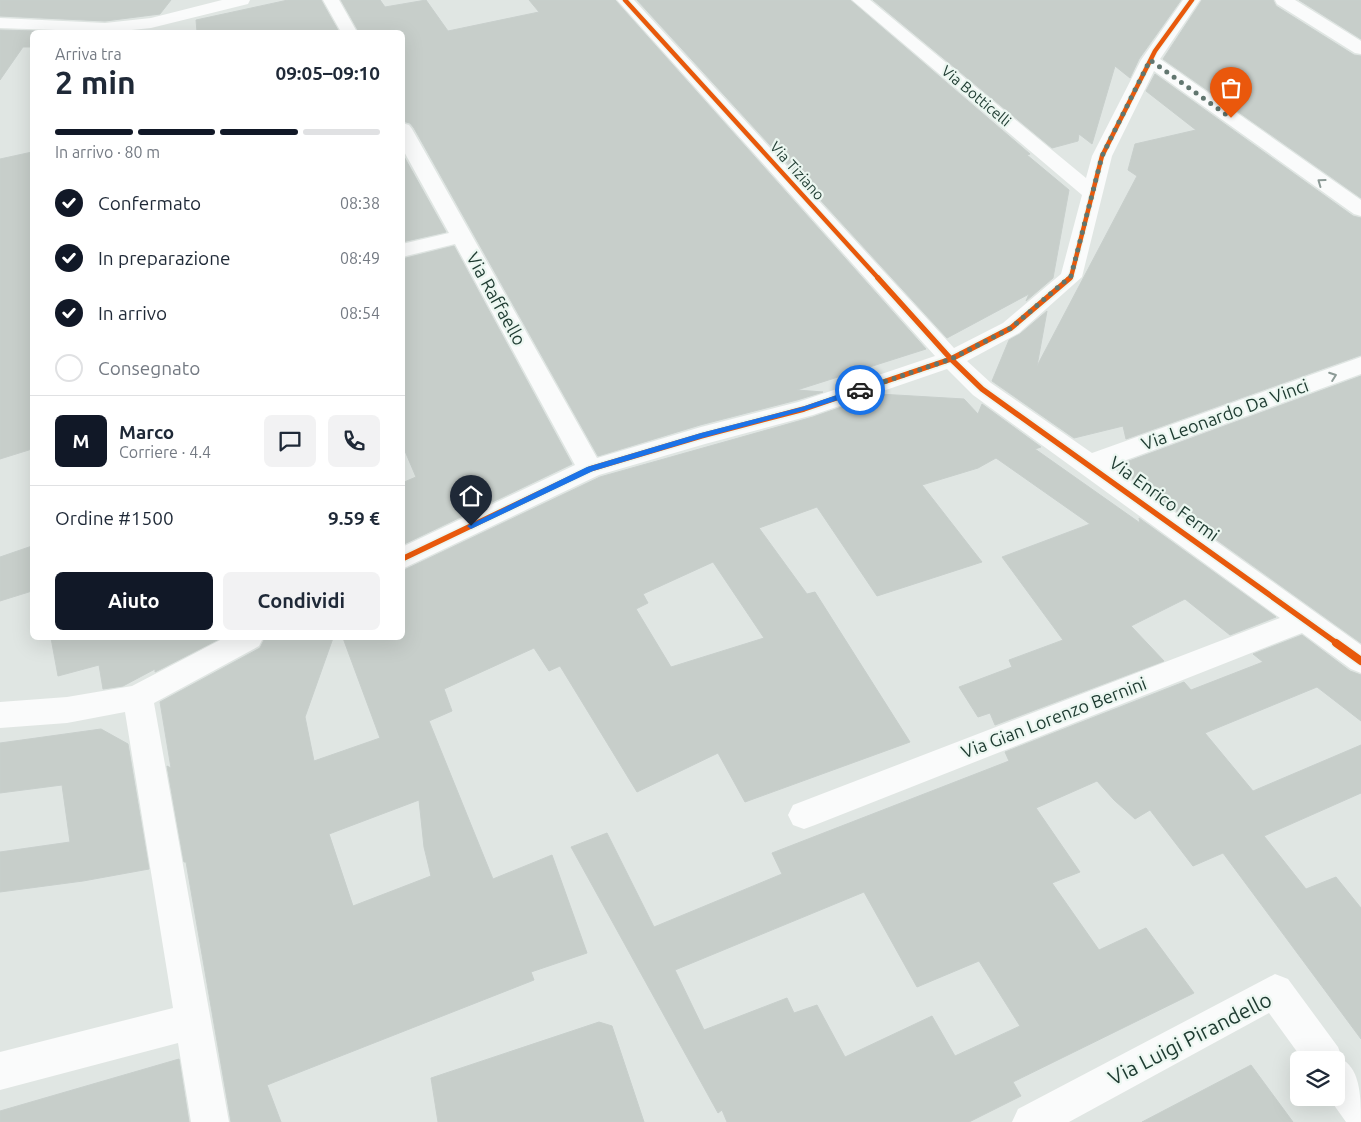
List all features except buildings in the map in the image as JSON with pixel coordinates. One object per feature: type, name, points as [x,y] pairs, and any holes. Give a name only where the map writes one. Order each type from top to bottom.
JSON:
[{"type":"street","points":[[0,23],[105,28],[153,28],[242,0]]},
{"type":"street","points":[[332,0],[349,30]]},
{"type":"street","name":"Via Tiziano","points":[[625,0],[951,359]]},
{"type":"street","name":"Via Botticelli","points":[[860,0],[1092,193]]},
{"type":"street","points":[[405,558],[590,469],[701,436],[804,409],[951,359],[1011,328],[1071,276],[1102,156],[1150,60],[1192,0]]},
{"type":"street","points":[[1283,0],[1361,49]]},
{"type":"street","points":[[1150,60],[1361,210]]},
{"type":"street","name":"Via Raffaello","points":[[405,134],[590,469]]},
{"type":"street","points":[[405,250],[462,236]]},
{"type":"street","name":"Via Enrico Fermi","points":[[951,359],[982,389],[1361,661]]},
{"type":"street","name":"Via Leonardo Da Vinci","points":[[1089,464],[1361,365]]},
{"type":"street","name":"Via Gian Lorenzo Bernini","points":[[804,815],[1305,620]]},
{"type":"street","points":[[0,715],[67,710],[138,697],[245,640]]},
{"type":"street","points":[[138,697],[210,1122]]},
{"type":"street","name":"Via Luigi Pirandello","points":[[1031,1122],[1276,991],[1319,1051]]},
{"type":"street","points":[[0,1071],[194,1021]]},
{"type":"street","points":[[1345,1089],[1361,1111]]},
{"type":"cycle path","points":[[625,0],[951,359],[982,389],[1361,661]]},
{"type":"cycle path","points":[[405,558],[590,469],[701,436],[804,409],[951,359],[1011,328],[1071,277],[1102,156],[1155,51],[1192,0]]},
{"type":"way so far","points":[[860,390],[951,359],[1011,328],[1071,276],[1102,156],[1150,60],[1231,118]]},
{"type":"route","points":[[471,526],[590,469],[701,436],[804,409],[860,390]]}]
